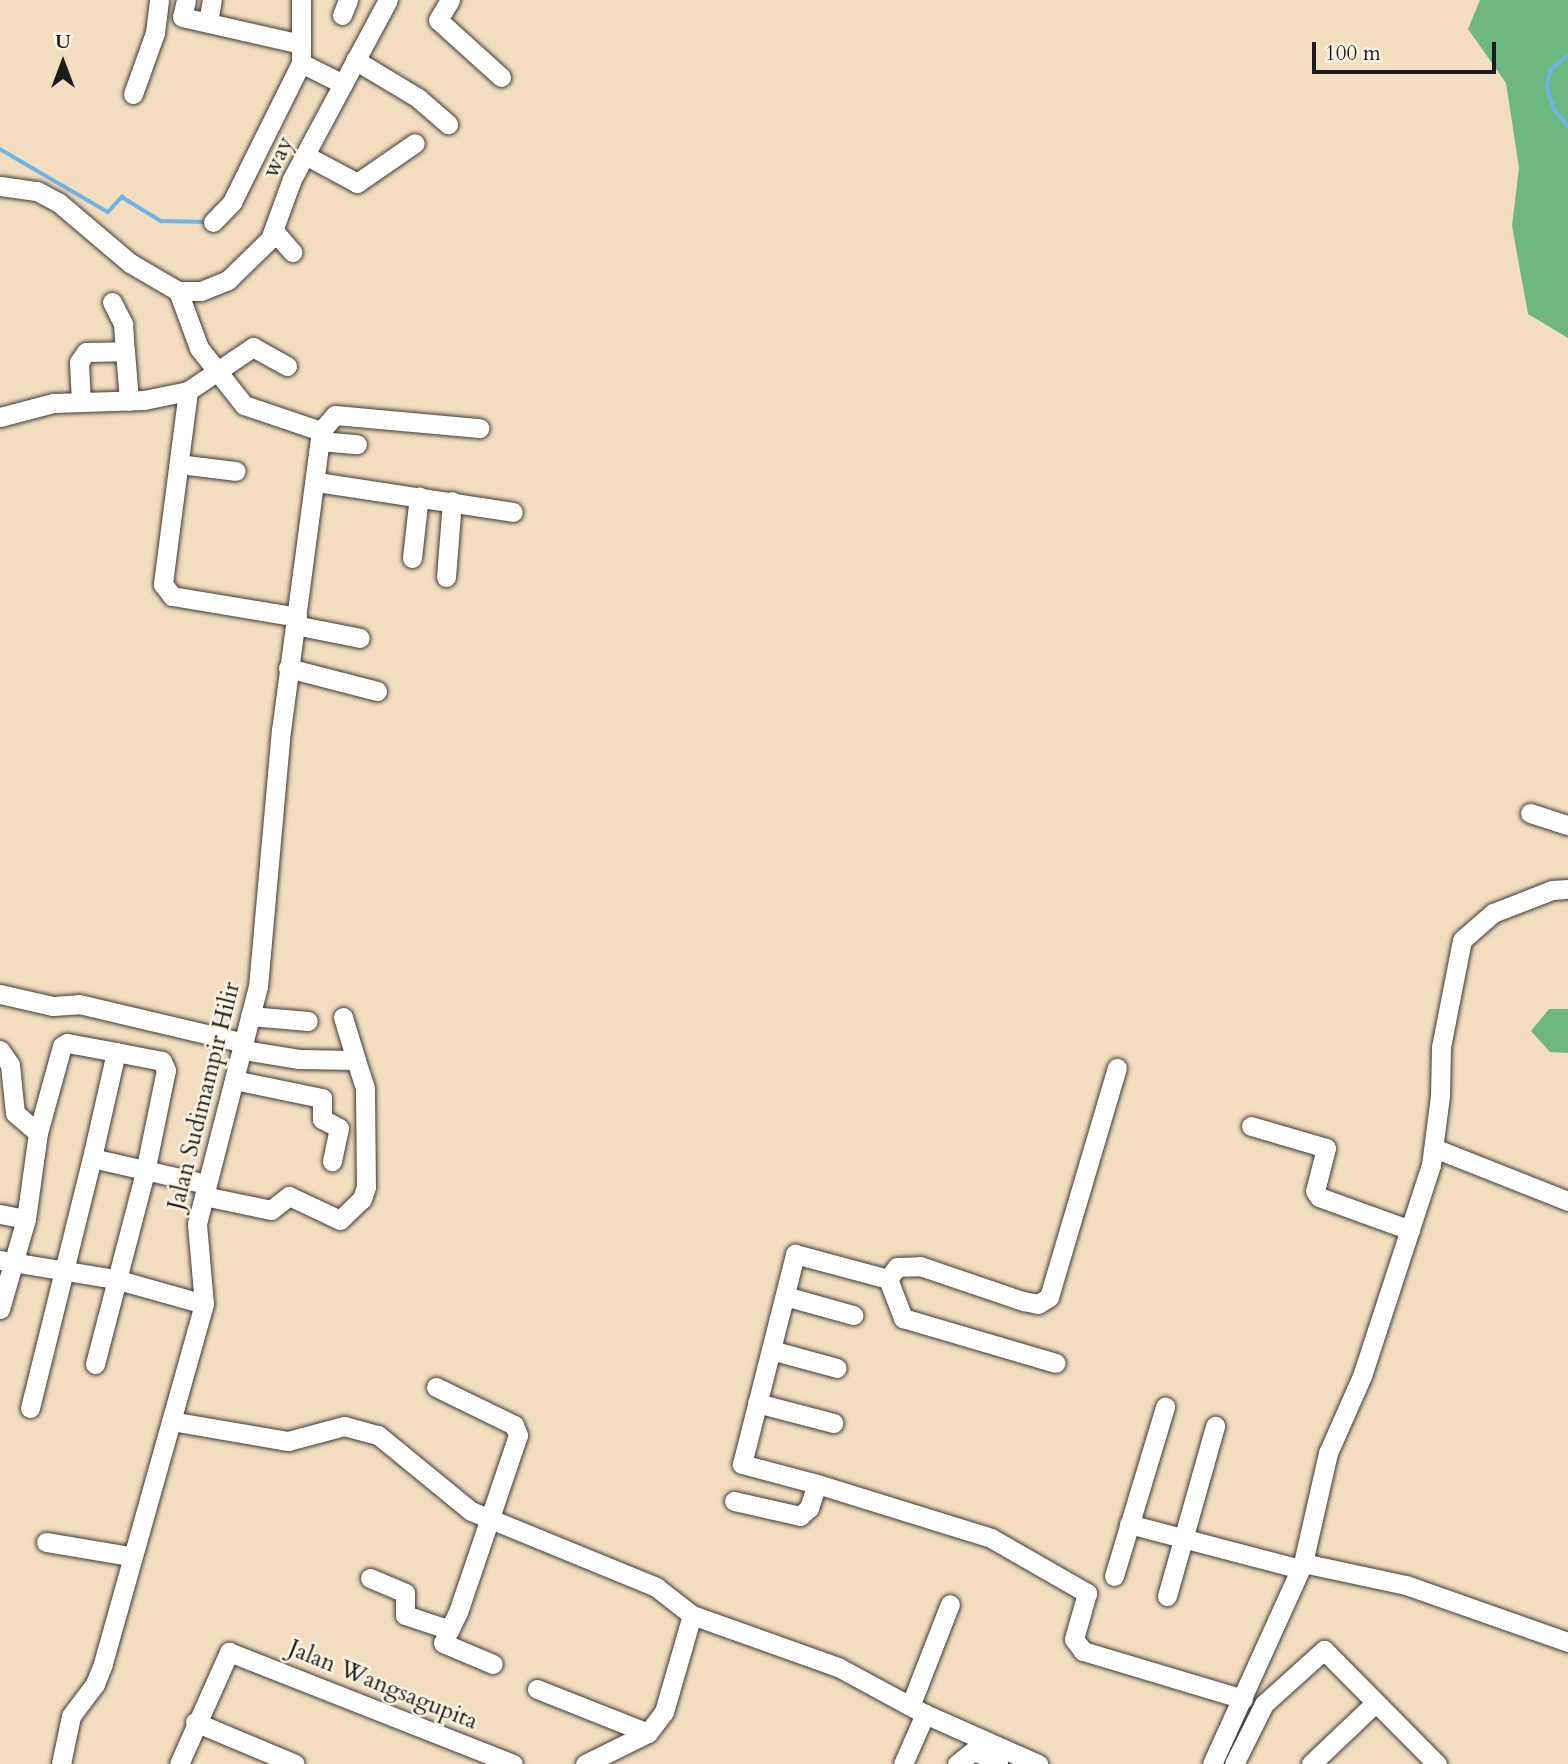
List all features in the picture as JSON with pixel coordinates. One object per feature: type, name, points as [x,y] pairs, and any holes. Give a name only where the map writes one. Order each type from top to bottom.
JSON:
[{"type":"street","points":[[133,94],[155,33],[159,0]]},
{"type":"street","points":[[186,0],[182,17],[208,22],[301,54],[343,84]]},
{"type":"street","points":[[208,22],[212,0]]},
{"type":"street","points":[[213,222],[232,202],[301,54],[302,0]]},
{"type":"street","name":"way","points":[[178,291],[201,291],[228,280],[252,261],[274,231],[305,155],[388,0]]},
{"type":"street","points":[[450,0],[438,20],[501,77]]},
{"type":"street","points":[[355,60],[418,98],[447,124]]},
{"type":"street","points":[[305,155],[356,184],[415,143]]},
{"type":"street","points":[[0,186],[37,191],[58,202],[130,264],[178,291],[199,348],[244,405],[321,436],[357,444]]},
{"type":"street","points":[[274,231],[292,252]]},
{"type":"street","points":[[112,302],[123,324],[129,401]]},
{"type":"street","points":[[0,417],[53,403],[129,401],[188,391],[219,373],[253,347],[287,366]]},
{"type":"street","points":[[81,402],[81,356],[86,352],[125,351]]},
{"type":"street","points":[[188,391],[163,584],[166,591],[360,638]]},
{"type":"street","points":[[321,436],[335,415],[479,428]]},
{"type":"street","name":"Jalan Sudimampir Hilir","points":[[204,1304],[197,1224],[258,986],[288,668],[317,482],[321,436]]},
{"type":"street","points":[[179,464],[236,471]]},
{"type":"street","points":[[317,482],[513,512]]},
{"type":"street","points":[[412,558],[419,496]]},
{"type":"street","points":[[446,577],[452,501]]},
{"type":"street","points":[[288,668],[377,691]]},
{"type":"street","points":[[1530,813],[1568,825]]},
{"type":"street","points":[[1212,1764],[1302,1566],[1328,1453],[1362,1376],[1410,1230],[1434,1148],[1440,1047],[1462,940],[1493,913],[1565,886]]},
{"type":"street","points":[[0,994],[54,1006],[79,1004],[299,1059],[356,1060]]},
{"type":"street","points":[[250,1016],[308,1021]]},
{"type":"street","points":[[92,1158],[271,1210],[289,1196],[340,1220],[362,1199],[366,1187],[365,1088],[343,1017]]},
{"type":"street","points":[[1,1299],[6,1261],[26,1219],[38,1133],[62,1046],[76,1044],[165,1065],[145,1172],[95,1364]]},
{"type":"street","points":[[0,1050],[10,1065],[15,1113],[38,1133]]},
{"type":"street","points":[[30,1408],[116,1052]]},
{"type":"street","points":[[888,1279],[897,1268],[920,1266],[1023,1301],[1038,1304],[1049,1297],[1117,1068]]},
{"type":"street","points":[[234,1080],[322,1098],[322,1119],[339,1128],[332,1161]]},
{"type":"street","points":[[1251,1126],[1326,1149],[1315,1191],[1319,1197],[1410,1230]]},
{"type":"street","points":[[1434,1148],[1568,1201]]},
{"type":"street","points":[[0,1214],[26,1219]]},
{"type":"street","points":[[888,1279],[795,1254],[742,1464],[817,1484],[1008,1545],[1087,1593],[1074,1639],[1083,1651],[1243,1699]]},
{"type":"street","points":[[6,1261],[115,1279],[204,1304],[130,1556],[103,1664],[95,1684],[71,1716],[61,1764]]},
{"type":"street","points":[[888,1279],[903,1318],[1056,1363]]},
{"type":"street","points":[[785,1296],[853,1315]]},
{"type":"street","points":[[771,1350],[837,1368]]},
{"type":"street","points":[[436,1387],[517,1429],[490,1519],[444,1646],[493,1664]]},
{"type":"street","points":[[758,1403],[833,1423]]},
{"type":"street","points":[[1114,1576],[1165,1407]]},
{"type":"street","points":[[171,1421],[288,1441],[344,1426],[378,1435],[471,1511],[656,1587],[691,1620],[792,1648],[1038,1764]]},
{"type":"street","points":[[1167,1596],[1214,1426]]},
{"type":"street","points":[[734,1501],[800,1516],[809,1508],[817,1484]]},
{"type":"street","points":[[1129,1524],[1302,1566],[1406,1585],[1568,1642]]},
{"type":"street","points":[[46,1542],[130,1556]]},
{"type":"street","points":[[370,1578],[405,1592],[405,1615],[450,1630]]},
{"type":"street","points":[[903,1764],[950,1604]]},
{"type":"street","points":[[585,1764],[648,1733],[664,1713],[691,1620]]},
{"type":"street","points":[[1234,1764],[1264,1704],[1320,1650],[1329,1652],[1434,1763]]},
{"type":"street","name":"Jalan Wangsagupita","points":[[195,1722],[224,1657],[235,1652],[513,1764]]},
{"type":"street","points":[[537,1689],[648,1733]]},
{"type":"street","points":[[1311,1764],[1375,1703]]},
{"type":"street","points":[[178,1764],[195,1722],[295,1764]]},
{"type":"street","points":[[957,1764],[974,1751],[1008,1764]]},
{"type":"green space","points":[[1480,0],[1568,0],[1568,338],[1528,314],[1512,226],[1519,168],[1506,83],[1468,29]]},
{"type":"green space","points":[[1549,1009],[1568,1009],[1568,1053],[1550,1052],[1531,1031]]},
{"type":"waterway","points":[[1568,56],[1551,70],[1547,87],[1555,110],[1568,126]]},
{"type":"waterway","points":[[0,149],[108,212],[122,197],[161,221],[208,222]]}]
